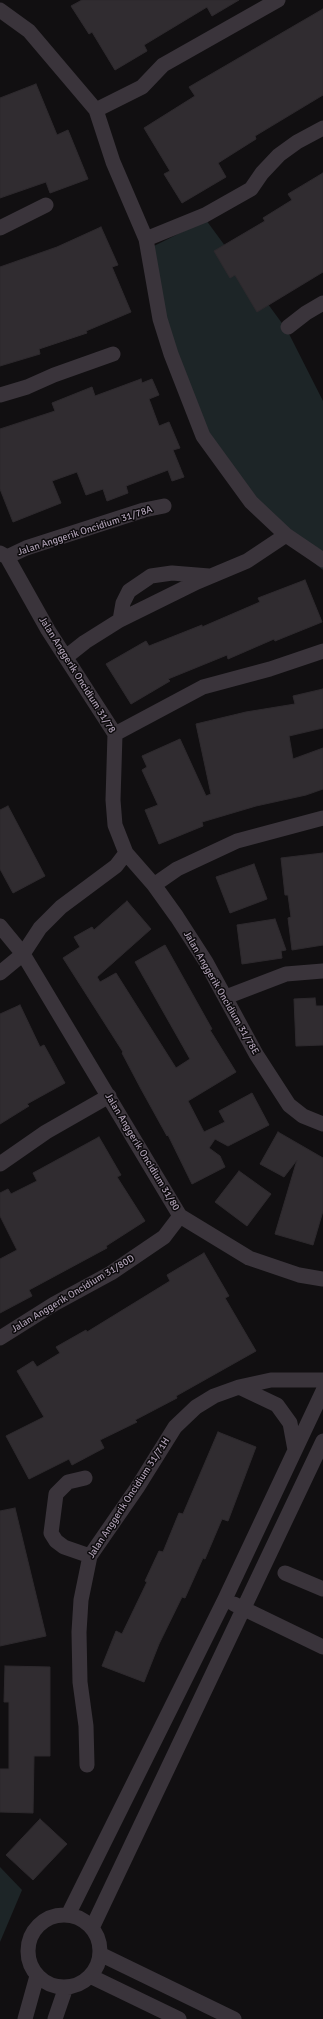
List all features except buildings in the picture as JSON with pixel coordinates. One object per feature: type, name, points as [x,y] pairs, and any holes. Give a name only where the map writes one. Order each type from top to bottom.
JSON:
[{"type":"street","points":[[96,110],[142,87],[163,65],[278,0]]},
{"type":"street","points":[[0,10],[29,32],[96,110],[113,162],[146,239],[160,319],[171,354],[203,436],[251,502],[286,535],[323,560]]},
{"type":"street","points":[[146,239],[205,215],[251,189],[262,173],[279,155],[297,142],[323,128]]},
{"type":"street","points":[[0,228],[46,205]]},
{"type":"street","points":[[288,326],[323,303]]},
{"type":"street","points":[[0,394],[27,387],[54,374],[113,354]]},
{"type":"street","name":"Jalan Anggerik Oncidium 31/78A","points":[[3,555],[144,510],[164,506]]},
{"type":"street","points":[[66,657],[85,642],[120,620],[247,561],[286,535]]},
{"type":"street","name":"Jalan Anggerik Oncidium 31/78","points":[[3,555],[48,630],[115,734],[113,800],[115,825],[126,853]]},
{"type":"street","points":[[120,620],[123,603],[129,591],[150,576],[172,573],[212,576]]},
{"type":"street","points":[[115,734],[203,687],[270,669],[323,650]]},
{"type":"street","points":[[154,885],[177,869],[237,841],[323,818]]},
{"type":"street","points":[[0,973],[23,954],[40,928],[61,907],[116,866],[126,853]]},
{"type":"street","name":"Jalan Anggerik Oncidium 31/78E","points":[[126,853],[154,885],[198,949],[226,997],[256,1054],[289,1105],[303,1116],[323,1124]]},
{"type":"street","name":"Jalan Anggerik Oncidium 31/80","points":[[0,926],[23,954],[180,1216],[249,1258],[299,1275],[323,1279]]},
{"type":"street","points":[[226,997],[286,974],[323,971]]},
{"type":"street","points":[[0,1164],[46,1132],[108,1096]]},
{"type":"street","name":"Jalan Anggerik Oncidium 31/80D","points":[[0,1338],[54,1304],[111,1273],[164,1237],[180,1216]]},
{"type":"street","name":"Jalan Anggerik Oncidium 31/71H","points":[[87,1766],[86,1726],[80,1682],[79,1632],[81,1600],[90,1556],[137,1488],[175,1427],[196,1407],[214,1396],[239,1387],[271,1380],[323,1380]]},
{"type":"street","points":[[239,1387],[277,1405],[290,1423],[295,1450]]},
{"type":"street","points":[[68,1915],[225,1599],[323,1391]]},
{"type":"street","points":[[92,1928],[323,1442]]},
{"type":"street","points":[[85,1478],[68,1482],[56,1494],[51,1533],[56,1541],[64,1546],[90,1556]]},
{"type":"street","points":[[285,1573],[323,1588]]},
{"type":"street","points":[[225,1599],[323,1647]]},
{"type":"street","points":[[56,1915],[68,1915],[82,1919],[92,1928],[100,1945],[100,1954],[97,1966],[90,1976],[83,1982],[66,1987],[50,1984],[37,1976],[27,1953],[29,1940],[34,1929],[44,1920],[56,1915]]},
{"type":"street","points":[[100,1954],[234,2019]]},
{"type":"street","points":[[24,2019],[37,1976]]},
{"type":"street","points":[[90,1976],[178,2019]]},
{"type":"street","points":[[55,2019],[66,1987]]},
{"type":"shaded area","points":[[206,220],[287,330],[323,401],[323,570],[297,549],[204,435],[144,251]]},
{"type":"shaded area","points":[[0,1867],[22,1890],[0,1942]]}]
